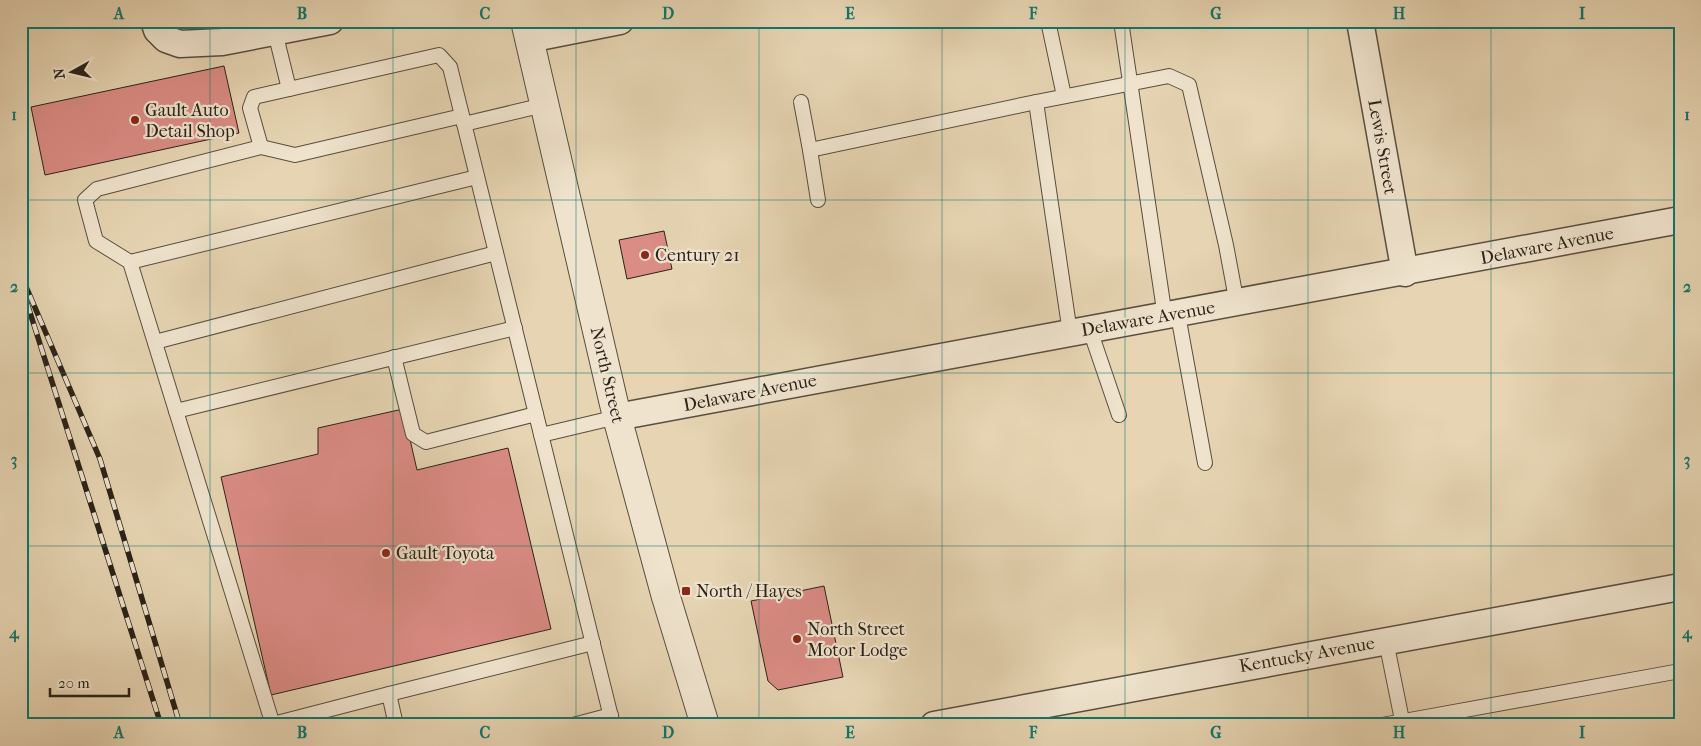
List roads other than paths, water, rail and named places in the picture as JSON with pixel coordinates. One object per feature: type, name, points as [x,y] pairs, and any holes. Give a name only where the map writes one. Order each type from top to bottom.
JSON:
[{"type":"street","points":[[160,30],[180,44],[222,42],[330,21]]},
{"type":"street","points":[[527,30],[620,21]]},
{"type":"street","name":"Lewis Street","points":[[1360,21],[1405,273]]},
{"type":"street","name":"North Street","points":[[527,30],[617,417],[666,597],[705,725]]},
{"type":"street","name":"Delaware Avenue","points":[[617,417],[1405,273],[1680,220]]},
{"type":"street","name":"Kentucky Avenue","points":[[934,725],[1680,587]]},
{"type":"lane","points":[[1048,21],[1064,96]]},
{"type":"lane","points":[[1121,21],[1172,316],[1205,463]]},
{"type":"lane","points":[[276,32],[289,89]]},
{"type":"lane","points":[[261,147],[250,108],[254,98],[439,55],[450,67],[612,720],[573,725]]},
{"type":"lane","points":[[810,150],[1131,82],[1169,76],[1189,85],[1226,246],[1237,304]]},
{"type":"lane","points":[[801,102],[818,200]]},
{"type":"lane","points":[[1036,102],[1080,332],[1119,415]]},
{"type":"lane","points":[[544,105],[296,155],[261,147],[96,189],[85,200],[96,241],[130,262],[273,725],[593,643]]},
{"type":"lane","points":[[130,262],[477,177]]},
{"type":"lane","points":[[155,342],[496,253]]},
{"type":"lane","points":[[176,410],[515,328]]},
{"type":"lane","points":[[394,357],[413,434],[426,442],[536,414]]},
{"type":"lane","points":[[541,435],[617,417]]},
{"type":"lane","points":[[1386,641],[1402,723]]},
{"type":"lane","points":[[1382,725],[1402,723],[1680,671]]},
{"type":"lane","points":[[389,694],[396,725]]},
{"type":"railway","points":[[21,275],[100,459],[180,725]]},
{"type":"railway","points":[[27,303],[161,725]]},
{"type":"place","name":"Gault Auto Detail Shop","points":[[135,120]]},
{"type":"place","name":"Century 21","points":[[645,255]]},
{"type":"place","name":"Gault Toyota","points":[[386,553]]},
{"type":"place","name":"North / Hayes","points":[[686,591]]},
{"type":"place","name":"North Street Motor Lodge","points":[[797,639]]}]
